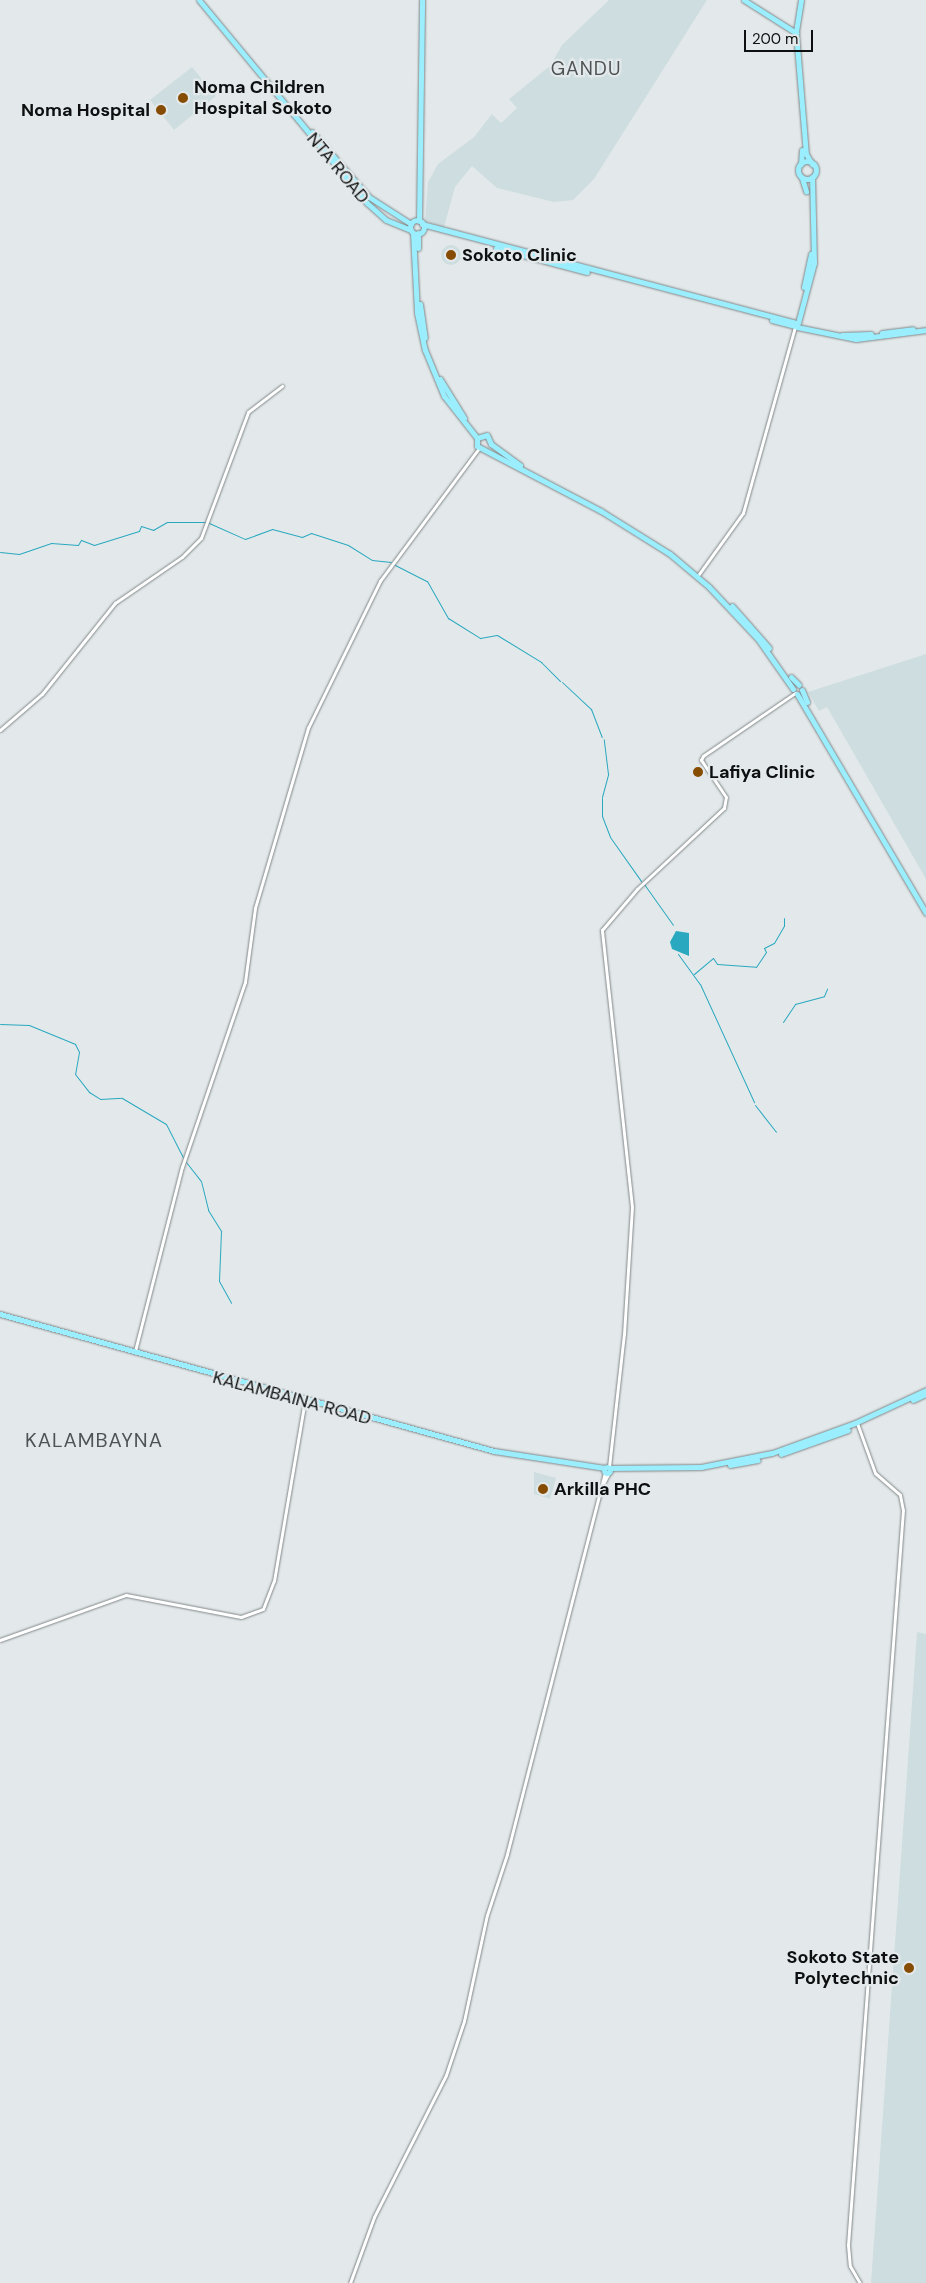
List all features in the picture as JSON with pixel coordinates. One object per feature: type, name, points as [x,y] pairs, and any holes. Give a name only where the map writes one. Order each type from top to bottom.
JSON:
[{"type":"main road","name":"NTA ROAD","points":[[200,0],[370,197],[417,227]]},
{"type":"main road","name":"NTA ROAD","points":[[200,0],[367,203],[386,220],[417,227]]},
{"type":"main road","points":[[420,0],[417,227],[424,346],[444,396],[478,437],[480,448],[490,446],[640,533],[696,575],[758,639],[795,692],[924,906]]},
{"type":"main road","points":[[744,0],[794,30]]},
{"type":"main road","points":[[749,0],[794,30]]},
{"type":"main road","points":[[796,324],[811,250],[802,178],[794,30],[799,0]]},
{"type":"main road","points":[[794,30],[806,154],[812,164],[814,263],[796,324]]},
{"type":"main road","points":[[801,164],[812,164]]},
{"type":"main road","points":[[802,178],[812,177]]},
{"type":"main road","points":[[417,227],[856,339],[926,329]]},
{"type":"main road","points":[[478,437],[487,435],[490,446],[522,466],[644,533],[698,574],[757,633],[800,687],[924,906],[926,913]]},
{"type":"main road","points":[[795,692],[800,687]]},
{"type":"main road","points":[[0,1315],[494,1451],[607,1469],[633,1471],[701,1469],[755,1460],[857,1424],[926,1394]]},
{"type":"main road","name":"KALAMBAINA ROAD","points":[[0,1315],[493,1454],[585,1469],[607,1469]]},
{"type":"main road","points":[[857,1424],[926,1390]]},
{"type":"street","points":[[698,574],[743,513],[796,324]]},
{"type":"street","points":[[0,730],[42,694],[115,603],[182,557],[201,538],[248,412],[282,386]]},
{"type":"street","points":[[135,1351],[182,1167],[245,982],[255,908],[308,728],[380,581],[480,448]]},
{"type":"street","points":[[350,2283],[374,2217],[446,2075],[464,2021],[487,1916],[505,1862],[610,1458],[632,1207],[602,930],[637,889],[724,808],[726,797],[701,760],[703,756],[795,692]]},
{"type":"street","points":[[0,1640],[116,1596],[143,1597],[241,1617],[263,1609],[274,1581],[305,1400]]},
{"type":"street","points":[[857,1424],[875,1473],[900,1495],[903,1510],[848,2245],[850,2266],[860,2283]]},
{"type":"shaded area","points":[[609,0],[707,0],[594,179],[573,200],[554,202],[497,188],[472,166],[455,187],[444,227],[425,221],[428,182],[438,164],[474,137],[492,114],[501,123],[517,108],[509,99],[550,66],[562,45]]},
{"type":"shaded area","name":"Noma Children Hospital Sokoto","points":[[192,67],[216,96],[174,130],[150,100]]},
{"type":"shaded area","name":"Sokoto Clinic","points":[[451,245],[458,248],[461,255],[458,262],[451,265],[444,262],[441,255],[444,248]]},
{"type":"shaded area","points":[[926,654],[926,879],[827,707],[819,711],[808,692]]},
{"type":"shaded area","name":"Arkilla PHC","points":[[534,1472],[556,1478],[550,1499],[534,1494]]},
{"type":"shaded area","name":"Sokoto State Polytechnic","points":[[917,1632],[926,1634],[926,2283],[871,2283]]},
{"type":"water","points":[[676,931],[689,933],[689,956],[672,949],[670,942]]},
{"type":"waterway","points":[[0,552],[19,554],[51,543],[78,545],[81,540],[94,545],[139,531],[141,526],[153,530],[167,522],[205,522]]},
{"type":"waterway","points":[[209,523],[245,539],[272,529],[302,537],[311,533],[348,545],[372,560],[391,562]]},
{"type":"waterway","points":[[393,564],[427,581],[448,618],[480,638],[497,635],[541,662],[560,681]]},
{"type":"waterway","points":[[562,682],[591,709],[602,737]]},
{"type":"waterway","points":[[602,797],[608,774],[604,739]]},
{"type":"waterway","points":[[602,798],[602,816],[610,837],[641,881]]},
{"type":"waterway","points":[[644,884],[673,925]]},
{"type":"waterway","points":[[694,974],[713,958],[717,964],[756,967],[766,952],[764,948],[774,943],[784,926],[784,918]]},
{"type":"waterway","points":[[678,954],[700,984],[754,1102]]},
{"type":"waterway","points":[[783,1022],[795,1004],[824,996],[827,989]]},
{"type":"waterway","points":[[0,1024],[29,1025],[75,1044],[79,1052],[75,1074],[89,1092],[100,1099],[122,1098],[166,1124],[183,1157]]},
{"type":"waterway","points":[[755,1105],[776,1132]]},
{"type":"waterway","points":[[186,1162],[201,1181],[208,1210],[221,1231],[219,1281],[231,1303]]},
{"type":"place","name":"Noma Children Hospital Sokoto","points":[[183,98]]},
{"type":"place","name":"Noma Hospital","points":[[161,110]]},
{"type":"place","name":"Sokoto Clinic","points":[[451,255]]},
{"type":"place","name":"Lafiya Clinic","points":[[698,772]]},
{"type":"place","name":"Arkilla PHC","points":[[543,1489]]},
{"type":"place","name":"Sokoto State Polytechnic","points":[[909,1968]]},
{"type":"district","name":"GANDU","points":[[586,69]]},
{"type":"district","name":"KALAMBAYNA","points":[[94,1440]]}]
